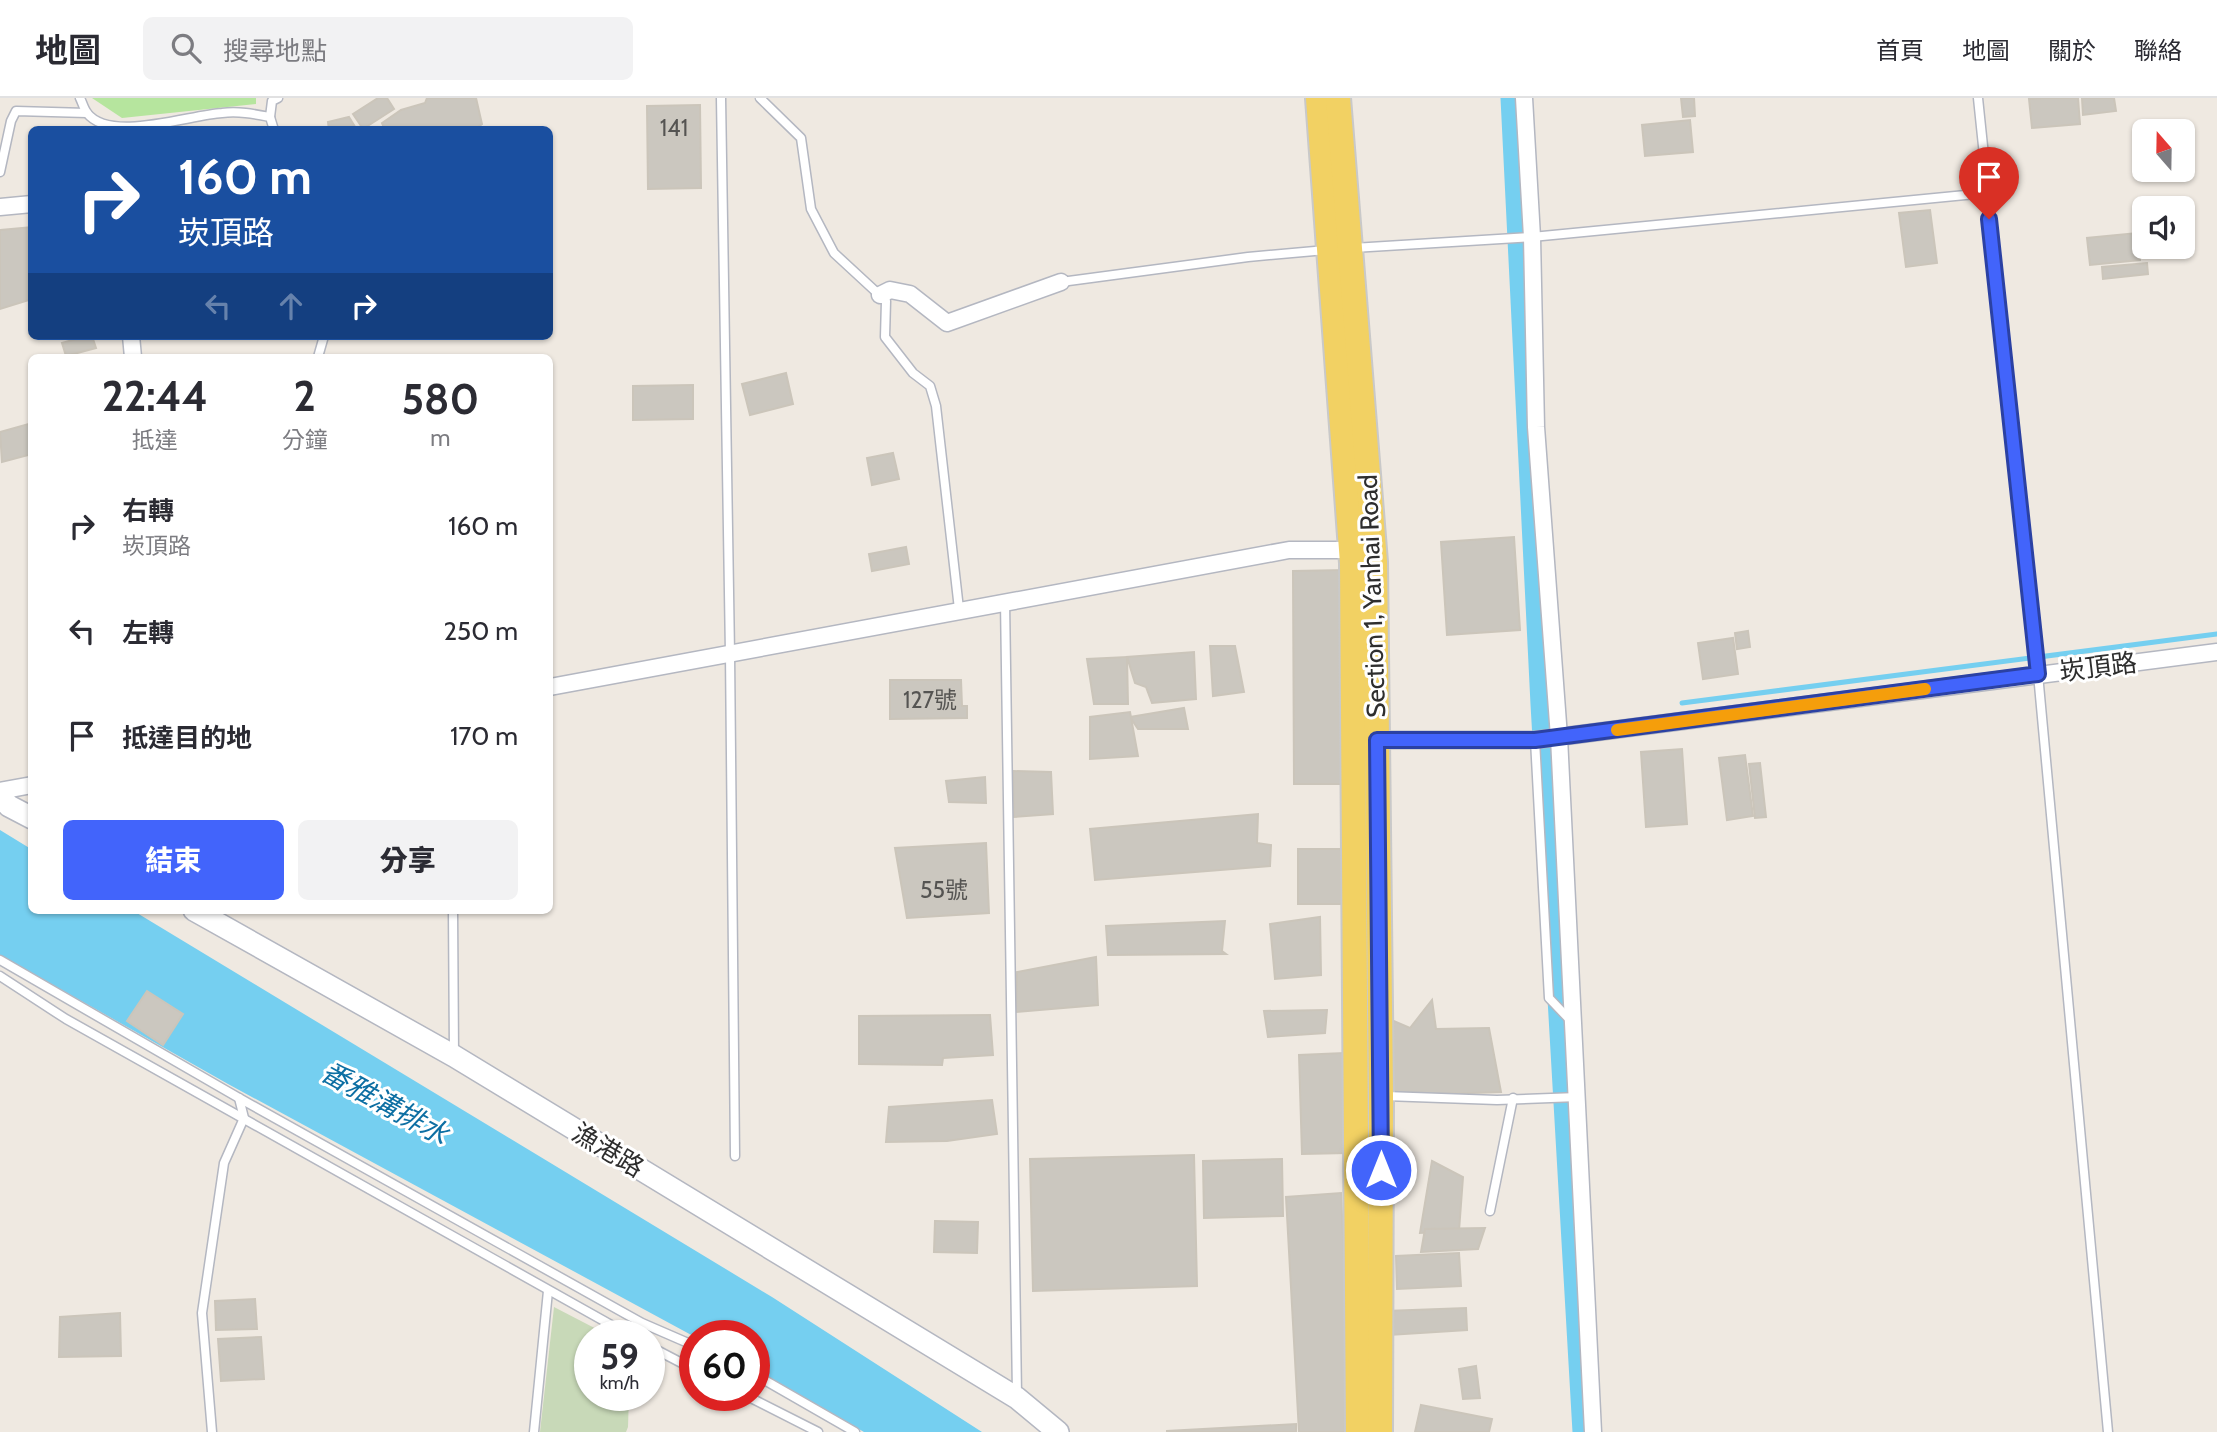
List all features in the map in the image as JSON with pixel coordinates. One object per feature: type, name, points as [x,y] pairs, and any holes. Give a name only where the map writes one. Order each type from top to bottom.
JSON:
[{"type":"main road","name":"Section 1, Yanhai Road","points":[[1318,98],[1340,249]]},
{"type":"main road","name":"Section 1, Yanhai Road","points":[[1338,98],[1340,249],[1363,550],[1369,1244],[1380,1432]]},
{"type":"main road","name":"Section 1, Yanhai Road","points":[[1358,1432],[1381,1096],[1369,1066]]},
{"type":"street","points":[[1524,98],[1532,237],[1536,427],[1559,737],[1593,1432]]},
{"type":"street","points":[[0,207],[28,204]]},
{"type":"street","points":[[880,295],[890,290],[911,294],[947,323],[1061,282]]},
{"type":"street","points":[[553,686],[959,609],[1289,550],[1363,550]]},
{"type":"street","name":"崁頂路","points":[[1365,740],[1535,740],[2217,652]]},
{"type":"street","points":[[0,791],[28,786]]},
{"type":"street","points":[[0,797],[9,806],[28,816]]},
{"type":"street","name":"漁港路","points":[[201,914],[454,1056],[1017,1398],[1058,1432]]},
{"type":"lane","points":[[80,98],[87,113],[97,121],[115,126]]},
{"type":"lane","points":[[273,126],[270,117],[272,101],[278,98]]},
{"type":"lane","points":[[721,98],[735,1156]]},
{"type":"lane","points":[[760,98],[801,138],[811,209],[834,253],[886,301],[884,337],[913,373],[930,386],[936,406],[959,609]]},
{"type":"lane","points":[[1978,98],[2038,674],[2108,1432]]},
{"type":"lane","points":[[0,172],[10,121],[16,111],[87,113]]},
{"type":"lane","points":[[135,126],[222,113],[247,112],[270,117]]},
{"type":"lane","points":[[1061,282],[1248,257],[1532,237],[1986,193]]},
{"type":"lane","points":[[1005,601],[1017,1398]]},
{"type":"lane","points":[[1535,740],[1549,998],[1573,1023]]},
{"type":"lane","points":[[453,914],[454,1056]]},
{"type":"lane","points":[[0,960],[239,1098],[642,1323],[679,1339]]},
{"type":"lane","points":[[0,976],[66,1019],[601,1320]]},
{"type":"lane","points":[[1381,1096],[1497,1100],[1577,1097]]},
{"type":"lane","points":[[212,1432],[202,1313],[224,1163],[244,1118],[239,1098]]},
{"type":"lane","points":[[1490,1211],[1513,1098]]},
{"type":"lane","points":[[534,1432],[548,1291]]},
{"type":"lane","points":[[770,1383],[855,1432]]},
{"type":"lane","points":[[770,1408],[818,1432]]},
{"type":"green space","points":[[92,98],[256,98],[256,104],[122,118]]},
{"type":"green space","points":[[554,1307],[579,1320],[574,1320],[574,1411],[628,1411],[628,1427],[626,1432],[540,1432]]},
{"type":"water","name":"番雅溝排水","points":[[0,830],[28,847],[28,914],[139,914],[772,1297],[982,1432],[864,1432],[770,1378],[770,1320],[679,1320],[679,1328],[228,1084],[0,955]]},
{"type":"building","points":[[378,98],[387,98],[394,109],[368,126],[361,126],[353,114]]},
{"type":"building","points":[[427,98],[476,98],[482,124],[383,126],[382,123],[401,110],[425,103]]},
{"type":"building","points":[[1681,98],[1694,98],[1695,116],[1683,117]]},
{"type":"building","points":[[2078,98],[2080,124],[2032,128],[2029,99]]},
{"type":"building","points":[[2082,98],[2114,98],[2116,111],[2083,115]]},
{"type":"building","points":[[700,105],[701,188],[648,189],[647,106]]},
{"type":"building","points":[[349,117],[355,126],[328,126],[328,122]]},
{"type":"building","points":[[1690,120],[1693,152],[1645,156],[1642,125]]},
{"type":"building","points":[[1930,210],[1937,263],[1906,267],[1899,213]]},
{"type":"building","points":[[28,227],[28,300],[0,309],[0,230]]},
{"type":"building","points":[[2132,234],[2132,259],[2140,260],[2090,265],[2087,238]]},
{"type":"building","points":[[2147,263],[2148,274],[2103,279],[2102,267]]},
{"type":"building","points":[[93,340],[96,348],[65,354],[62,343]]},
{"type":"building","points":[[786,373],[793,404],[750,415],[742,384]]},
{"type":"building","points":[[693,385],[693,419],[633,420],[633,386]]},
{"type":"building","points":[[28,424],[28,455],[2,462],[0,432]]},
{"type":"building","points":[[893,453],[899,479],[872,485],[867,458]]},
{"type":"building","points":[[1514,537],[1520,630],[1447,635],[1441,542]]},
{"type":"building","points":[[906,547],[909,564],[872,571],[869,554]]},
{"type":"building","points":[[1346,570],[1347,784],[1294,784],[1293,571]]},
{"type":"building","points":[[1748,631],[1750,647],[1737,649],[1735,633]]},
{"type":"building","points":[[1733,638],[1738,674],[1703,679],[1698,643]]},
{"type":"building","points":[[1210,646],[1235,646],[1244,692],[1213,696]]},
{"type":"building","points":[[1194,652],[1196,699],[1152,703],[1146,687],[1135,683],[1127,657]]},
{"type":"building","points":[[1127,657],[1128,704],[1094,704],[1087,659]]},
{"type":"building","points":[[890,680],[961,680],[962,706],[967,706],[967,718],[890,719]]},
{"type":"building","points":[[1184,708],[1188,729],[1138,729],[1130,717]]},
{"type":"building","points":[[1130,712],[1138,756],[1090,759],[1090,717]]},
{"type":"building","points":[[1682,749],[1687,824],[1646,827],[1641,752]]},
{"type":"building","points":[[1745,755],[1753,816],[1727,820],[1719,758]]},
{"type":"building","points":[[1760,763],[1766,817],[1755,818],[1749,764]]},
{"type":"building","points":[[1013,771],[1051,772],[1053,814],[1014,817]]},
{"type":"building","points":[[985,777],[986,803],[949,802],[946,781]]},
{"type":"building","points":[[1258,814],[1257,843],[1271,845],[1270,866],[1095,880],[1090,829]]},
{"type":"building","points":[[986,843],[989,913],[907,918],[895,848]]},
{"type":"building","points":[[1298,849],[1345,849],[1345,904],[1298,904]]},
{"type":"building","points":[[1320,917],[1321,975],[1275,979],[1270,924]]},
{"type":"building","points":[[1225,921],[1222,951],[1226,954],[1108,955],[1106,926]]},
{"type":"building","points":[[1096,957],[1098,1005],[1016,1012],[1017,972]]},
{"type":"building","points":[[147,991],[183,1014],[163,1045],[127,1021]]},
{"type":"building","points":[[1432,1000],[1436,1029],[1489,1028],[1501,1092],[1381,1096],[1389,1019],[1410,1028]]},
{"type":"building","points":[[1327,1010],[1325,1033],[1268,1037],[1264,1011]]},
{"type":"building","points":[[990,1015],[993,1055],[943,1058],[942,1065],[859,1064],[859,1016]]},
{"type":"building","points":[[1344,1053],[1347,1153],[1302,1154],[1299,1055]]},
{"type":"building","points":[[992,1100],[997,1134],[947,1141],[886,1142],[889,1107]]},
{"type":"building","points":[[1194,1155],[1197,1286],[1033,1291],[1030,1159]]},
{"type":"building","points":[[1282,1159],[1283,1216],[1204,1218],[1203,1161]]},
{"type":"building","points":[[1432,1161],[1463,1177],[1459,1231],[1420,1233]]},
{"type":"building","points":[[1341,1193],[1352,1432],[1299,1432],[1286,1197]]},
{"type":"building","points":[[935,1221],[978,1222],[977,1253],[934,1252]]},
{"type":"building","points":[[1485,1228],[1478,1249],[1421,1252],[1425,1229]]},
{"type":"building","points":[[1459,1253],[1461,1286],[1397,1289],[1396,1256]]},
{"type":"building","points":[[255,1299],[257,1329],[216,1330],[215,1301]]},
{"type":"building","points":[[1466,1308],[1467,1330],[1389,1335],[1386,1311]]},
{"type":"building","points":[[120,1313],[121,1356],[59,1357],[60,1317]]},
{"type":"building","points":[[261,1337],[264,1379],[221,1381],[218,1339]]},
{"type":"building","points":[[1476,1366],[1480,1398],[1463,1399],[1459,1369]]},
{"type":"building","points":[[1421,1405],[1492,1419],[1489,1432],[1415,1432]]},
{"type":"building","points":[[1296,1424],[1296,1432],[1167,1432],[1167,1431]]},
{"type":"waterway","points":[[1510,98],[1540,704],[1582,1432]]},
{"type":"waterway","points":[[1682,703],[2217,634]]},
{"type":"slow traffic","points":[[1617,730],[1925,689]]},
{"type":"route","points":[[1381,1170],[1377,740],[1535,740],[2038,674],[1989,219]]}]
